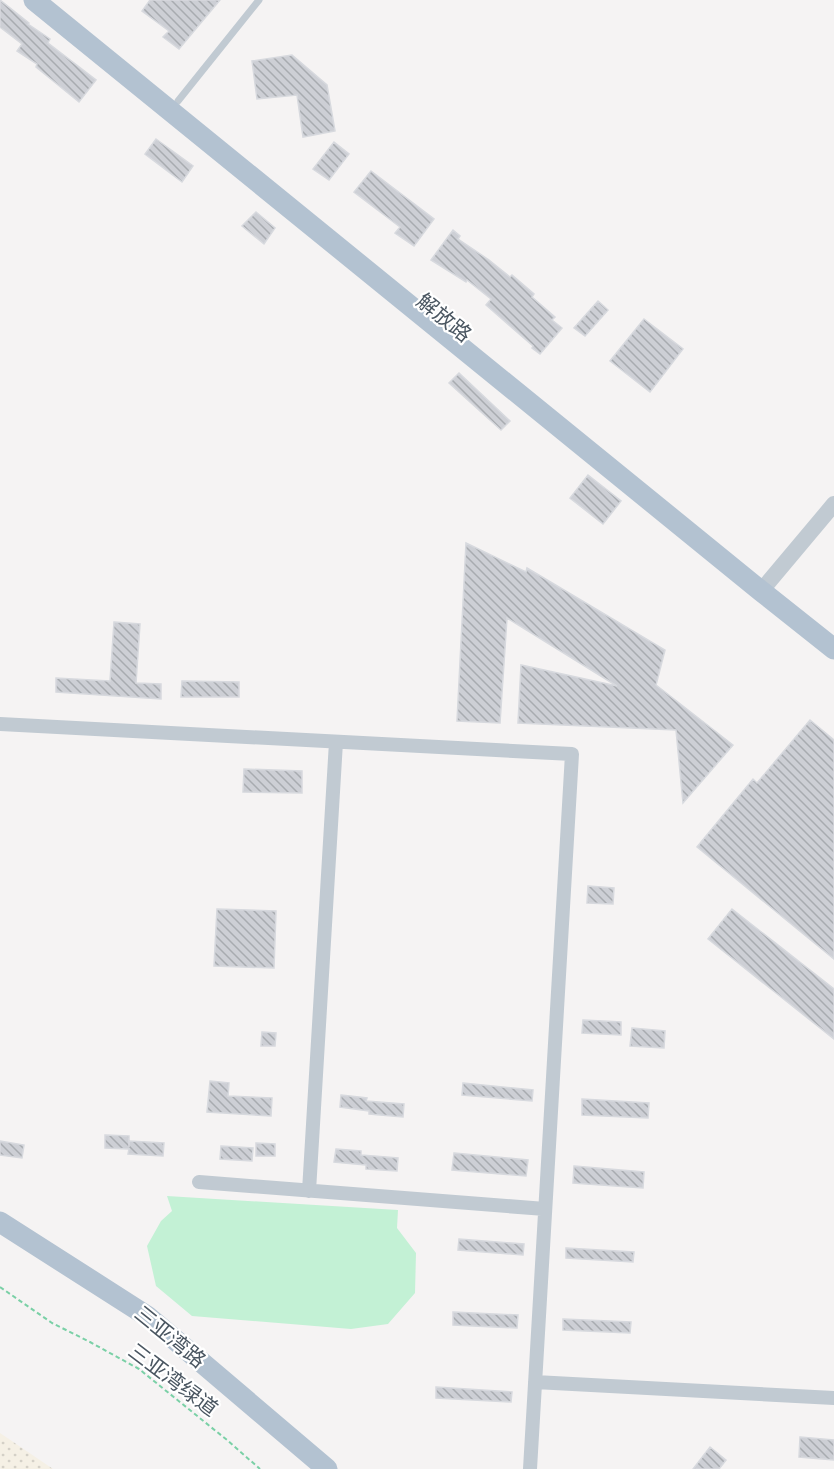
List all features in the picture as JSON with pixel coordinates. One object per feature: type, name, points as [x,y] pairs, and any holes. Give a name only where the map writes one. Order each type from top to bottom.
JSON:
[{"type":"main road","points":[[34,0],[765,587],[834,649]]},
{"type":"main road","name":"解放路","points":[[55,0],[765,587],[834,636]]},
{"type":"main road","name":"三亚湾路","points":[[0,1222],[147,1316],[327,1469]]},
{"type":"main road","name":"三亚湾路","points":[[0,1234],[143,1330],[307,1469]]},
{"type":"street","points":[[765,587],[834,504]]},
{"type":"street","points":[[0,724],[572,754],[530,1469]]},
{"type":"street","points":[[309,1191],[336,742]]},
{"type":"street","points":[[199,1182],[545,1209]]},
{"type":"street","points":[[535,1382],[834,1398]]},
{"type":"lane","points":[[178,101],[259,0]]},
{"type":"path","name":"三亚湾绿道","points":[[0,1287],[52,1323],[139,1369],[260,1469]]},
{"type":"sand","points":[[0,1433],[53,1469],[1,1469]]},
{"type":"green space","points":[[167,1196],[398,1210],[397,1228],[416,1253],[415,1293],[388,1324],[351,1329],[192,1316],[156,1286],[147,1246],[161,1221],[172,1211]]},
{"type":"building","points":[[0,0],[50,39],[48,43],[96,80],[79,102],[36,67],[37,64],[17,51],[22,44],[0,27]]},
{"type":"building","points":[[150,0],[220,0],[179,49],[163,37],[169,31],[142,11]]},
{"type":"building","points":[[292,55],[327,85],[335,131],[303,137],[297,95],[257,99],[252,61]]},
{"type":"building","points":[[156,139],[193,166],[182,182],[145,154]]},
{"type":"building","points":[[334,142],[349,154],[329,180],[313,169]]},
{"type":"building","points":[[371,171],[434,219],[414,246],[395,233],[400,227],[354,192]]},
{"type":"building","points":[[256,212],[275,228],[264,244],[242,226]]},
{"type":"building","points":[[453,230],[460,236],[458,239],[510,277],[512,275],[555,317],[552,320],[562,328],[540,354],[486,305],[491,299],[467,280],[466,282],[431,260]]},
{"type":"building","points":[[598,301],[608,310],[585,336],[574,328]]},
{"type":"building","points":[[644,319],[683,349],[650,392],[610,361]]},
{"type":"building","points":[[459,373],[510,421],[501,430],[449,383]]},
{"type":"building","points":[[588,475],[621,501],[603,524],[570,498]]},
{"type":"building","points":[[466,543],[526,572],[527,568],[665,650],[656,685],[733,745],[683,803],[676,730],[518,723],[521,665],[617,686],[507,618],[500,723],[457,721]]},
{"type":"building","points":[[114,622],[140,624],[136,683],[161,684],[161,699],[56,692],[56,678],[110,681]]},
{"type":"building","points":[[182,681],[239,682],[239,697],[181,697]]},
{"type":"building","points":[[810,720],[834,740],[834,959],[697,847],[753,779],[757,783]]},
{"type":"building","points":[[244,769],[302,771],[302,793],[243,792]]},
{"type":"building","points":[[588,886],[614,888],[613,904],[587,903]]},
{"type":"building","points":[[217,909],[276,911],[274,968],[214,966]]},
{"type":"building","points":[[732,909],[834,989],[834,1039],[708,939]]},
{"type":"building","points":[[583,1020],[621,1022],[621,1035],[582,1033]]},
{"type":"building","points":[[632,1028],[665,1031],[664,1048],[630,1046]]},
{"type":"building","points":[[262,1032],[276,1033],[275,1046],[261,1046]]},
{"type":"building","points":[[210,1081],[229,1083],[228,1096],[272,1098],[271,1116],[207,1112]]},
{"type":"building","points":[[463,1083],[533,1090],[532,1101],[462,1095]]},
{"type":"building","points":[[341,1095],[367,1098],[366,1101],[404,1104],[403,1117],[369,1114],[369,1111],[340,1107]]},
{"type":"building","points":[[582,1099],[649,1103],[648,1118],[582,1115]]},
{"type":"building","points":[[105,1135],[129,1136],[129,1141],[164,1143],[163,1156],[128,1154],[129,1149],[105,1148]]},
{"type":"building","points":[[0,1141],[24,1145],[22,1158],[0,1155]]},
{"type":"building","points":[[256,1143],[275,1144],[275,1156],[256,1156]]},
{"type":"building","points":[[221,1146],[253,1148],[252,1161],[220,1159]]},
{"type":"building","points":[[336,1149],[361,1151],[361,1155],[398,1158],[397,1171],[366,1169],[366,1165],[334,1162]]},
{"type":"building","points":[[454,1153],[528,1160],[526,1176],[452,1170]]},
{"type":"building","points":[[574,1166],[644,1172],[643,1188],[573,1183]]},
{"type":"building","points":[[459,1239],[524,1244],[523,1255],[458,1250]]},
{"type":"building","points":[[566,1248],[634,1252],[633,1262],[566,1258]]},
{"type":"building","points":[[453,1312],[518,1315],[517,1328],[453,1325]]},
{"type":"building","points":[[563,1319],[631,1322],[630,1333],[563,1330]]},
{"type":"building","points":[[436,1387],[512,1392],[511,1402],[436,1398]]},
{"type":"building","points":[[800,1437],[834,1440],[834,1460],[799,1457]]},
{"type":"building","points":[[710,1447],[726,1460],[719,1469],[693,1469]]}]
